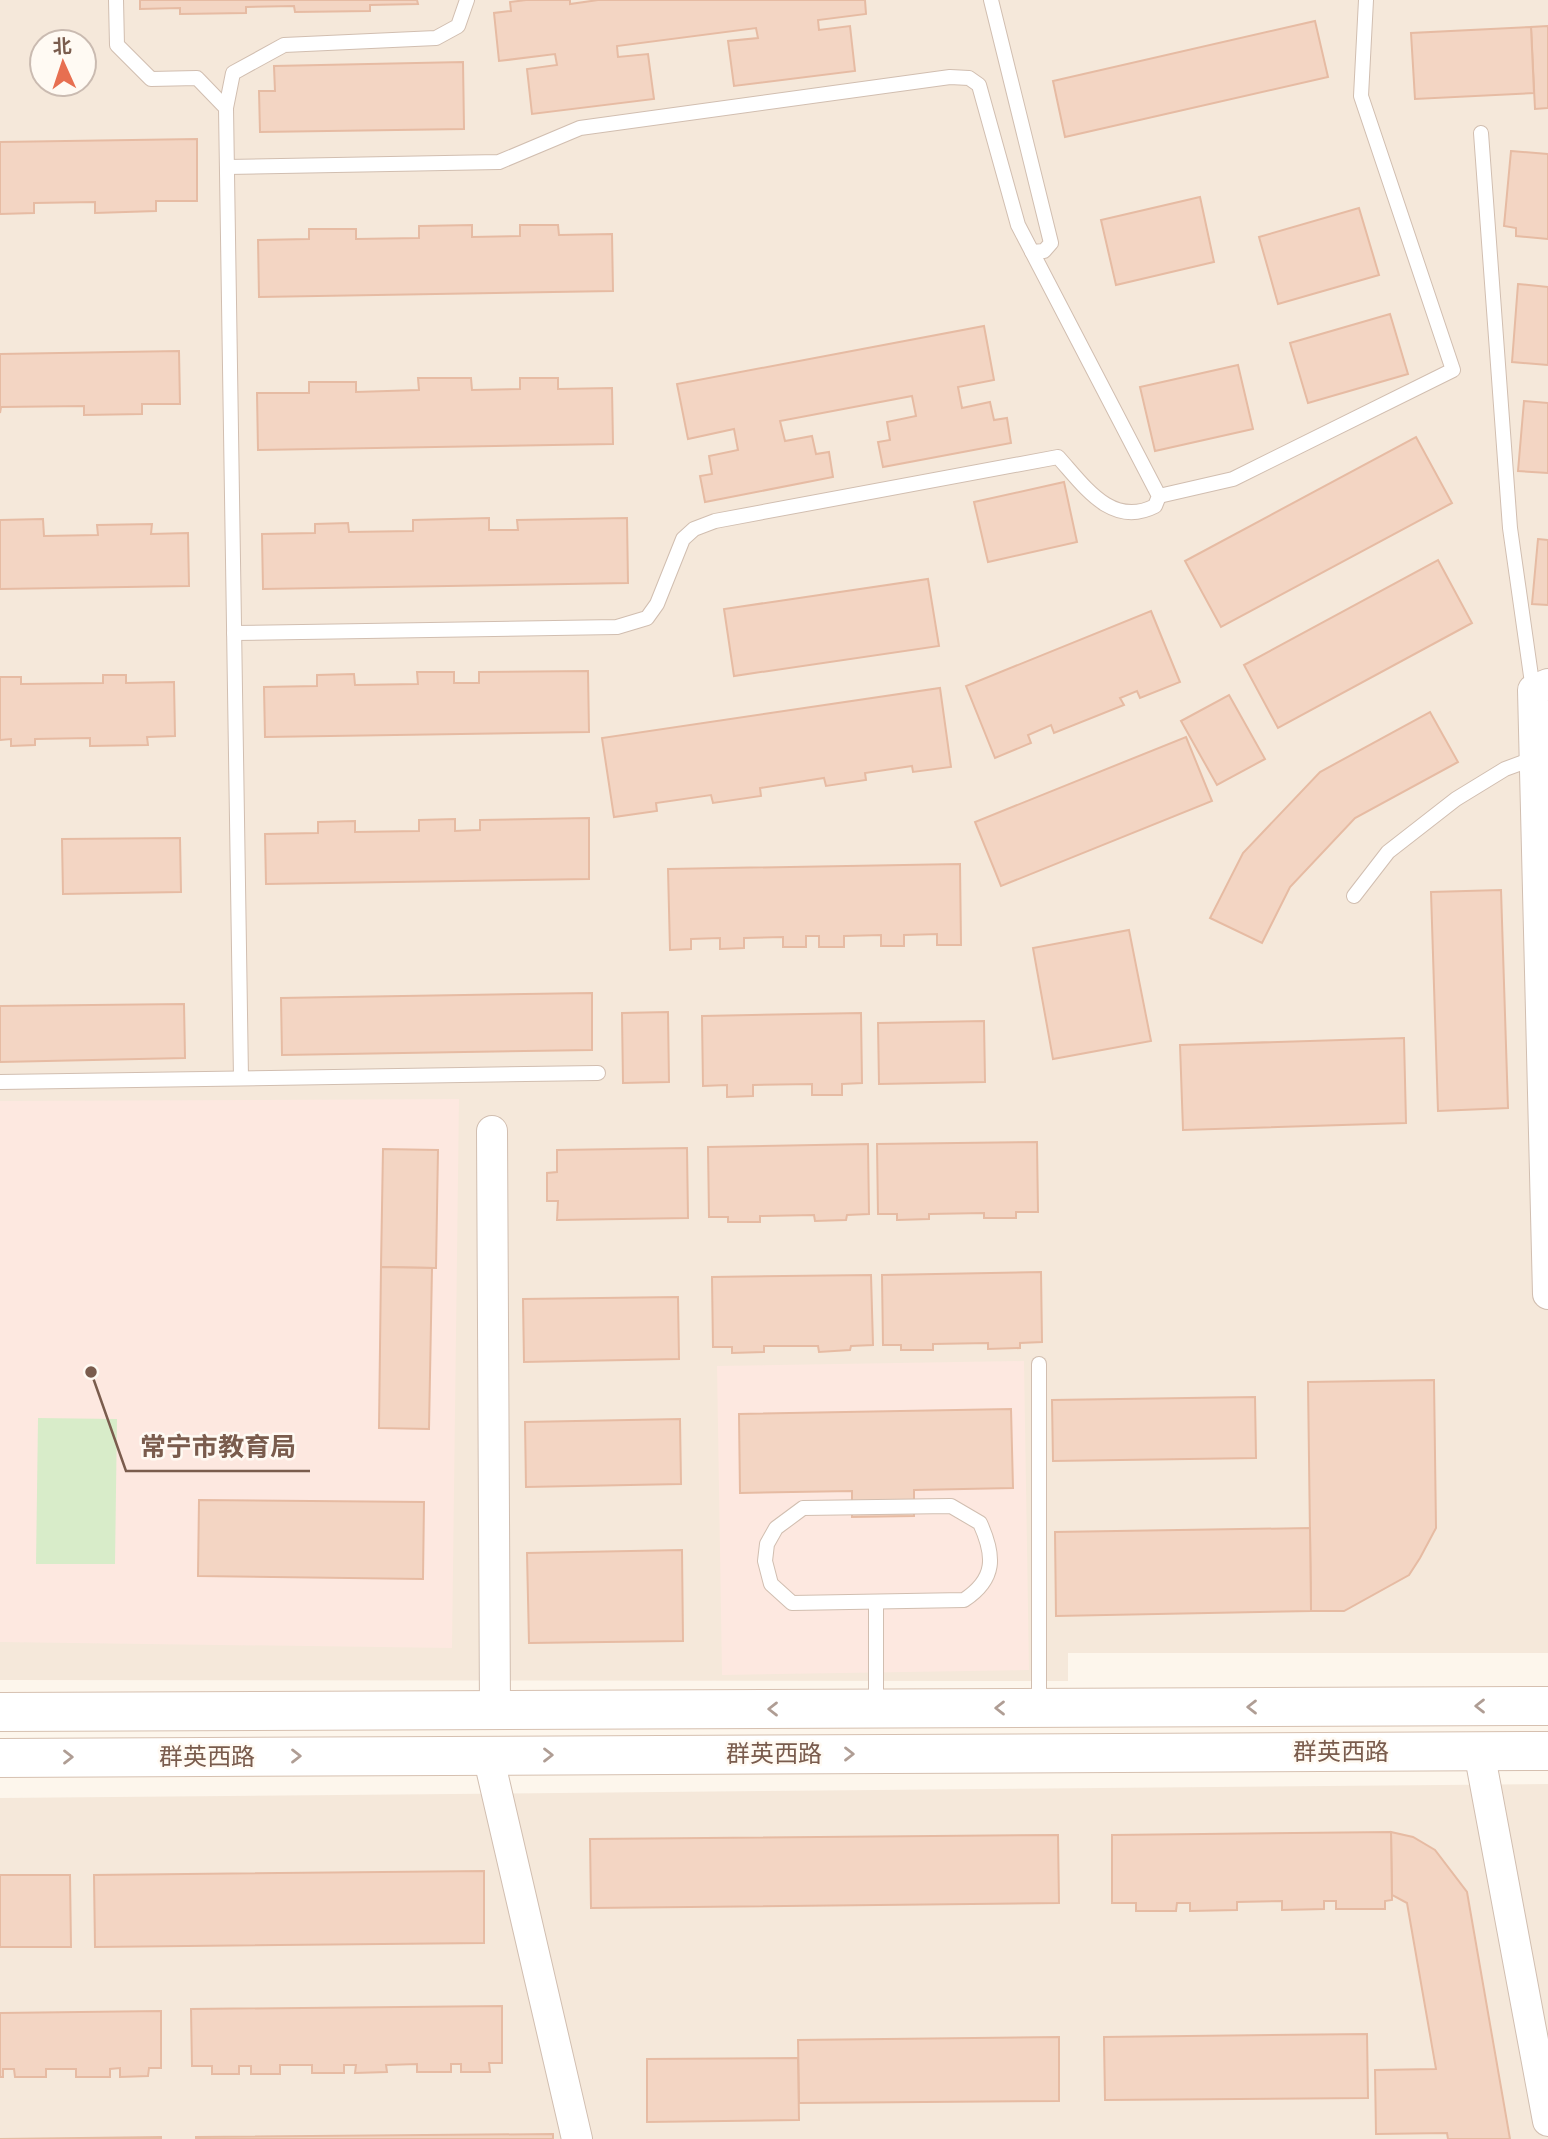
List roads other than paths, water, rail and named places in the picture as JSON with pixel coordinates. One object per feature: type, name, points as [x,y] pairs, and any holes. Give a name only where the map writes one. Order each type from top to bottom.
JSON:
[{"type":"main road","name":"群英西路","points":[[0,1712],[1548,1706]]},
{"type":"main road","name":"群英西路","points":[[0,1758],[1548,1751]]},
{"type":"street","points":[[1540,687],[1535,758],[1548,1294]]},
{"type":"street","points":[[492,1131],[495,1710]]},
{"type":"street","points":[[1479,1751],[1548,2121]]},
{"type":"street","points":[[488,1755],[577,2139]]},
{"type":"lane","points":[[116,0],[117,45],[151,79],[197,78],[226,108]]},
{"type":"lane","points":[[241,1078],[226,108],[233,73],[284,45],[436,38],[458,26],[467,0]]},
{"type":"lane","points":[[991,0],[1051,243],[1044,251],[1032,252]]},
{"type":"lane","points":[[1159,496],[1233,479],[1452,370],[1361,96],[1366,0]]},
{"type":"lane","points":[[227,167],[499,162],[580,128],[950,77],[968,78],[979,85],[1018,225],[1159,496],[1155,506],[1142,513],[1113,511],[1094,497],[1058,457],[715,521],[694,529],[683,539],[657,604],[646,618],[617,627],[234,633]]},
{"type":"lane","points":[[1481,133],[1510,528],[1540,687]]},
{"type":"lane","points":[[1354,896],[1388,852],[1456,799],[1505,769],[1535,758]]},
{"type":"lane","points":[[0,1082],[598,1073]]},
{"type":"lane","points":[[1039,1364],[1039,1708]]},
{"type":"lane","points":[[951,1506],[979,1523],[990,1554],[989,1570],[982,1588],[964,1600],[876,1602],[792,1603],[776,1592],[765,1561],[767,1544],[776,1528],[803,1508],[951,1506]]},
{"type":"lane","points":[[876,1602],[876,1708]]},
{"type":"place","name":"常宁市教育局","points":[[91,1372]]}]
